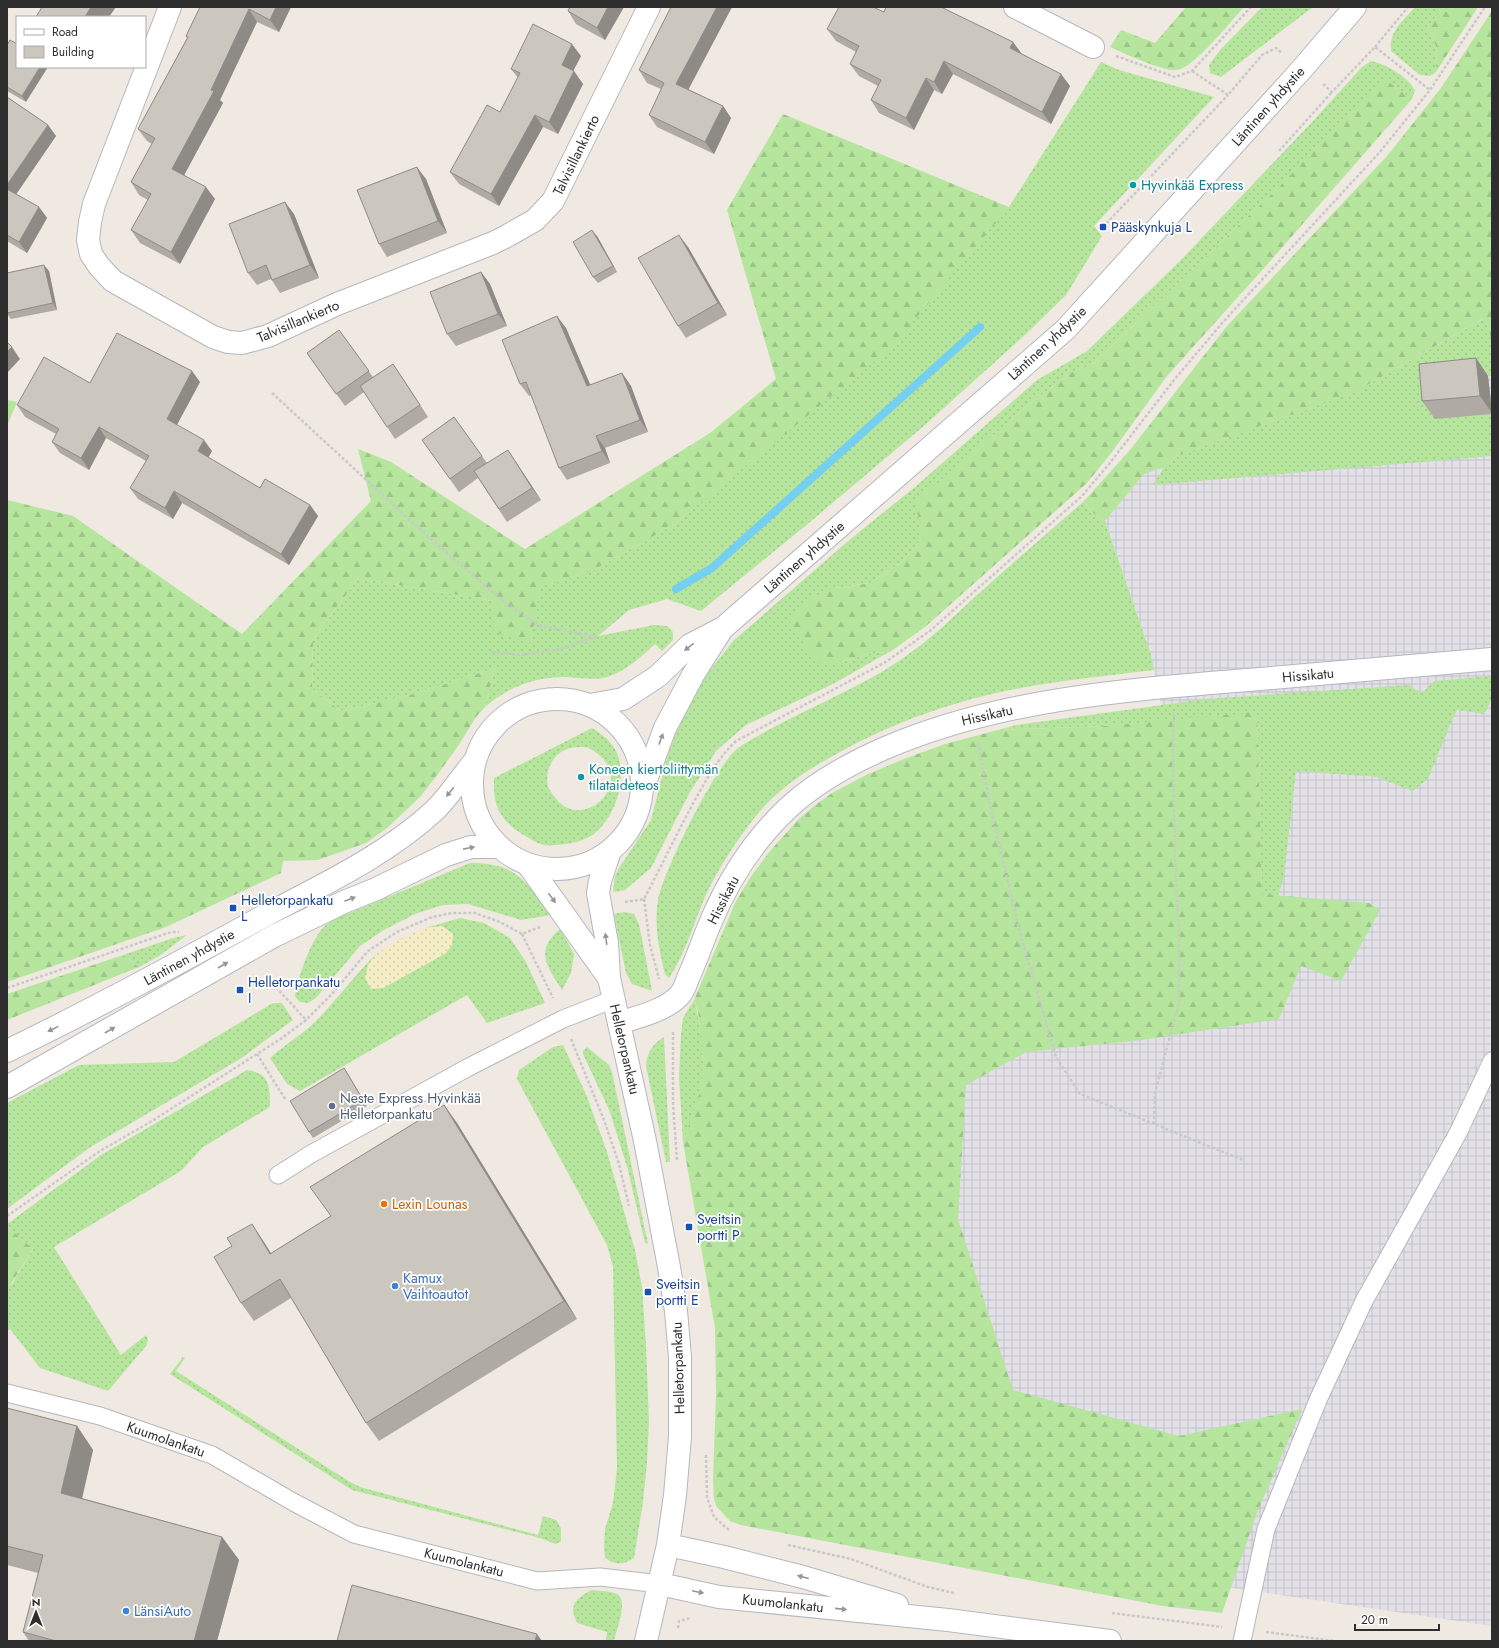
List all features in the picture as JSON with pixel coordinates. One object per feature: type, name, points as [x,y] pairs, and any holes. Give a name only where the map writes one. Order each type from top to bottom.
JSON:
[{"type":"street","name":"Talvisillankierto","points":[[170,7],[94,204],[88,240],[91,254],[113,281],[213,337],[228,342],[242,343],[268,336],[337,304],[493,243],[535,220],[553,201],[649,7]]},
{"type":"street","points":[[1015,7],[1093,48]]},
{"type":"street","name":"Läntinen yhdystie","points":[[590,704],[623,699],[658,676],[690,645],[723,628],[1066,329],[1302,69],[1355,7]]},
{"type":"street","name":"Läntinen yhdystie","points":[[642,789],[665,728],[693,675],[723,628]]},
{"type":"street","name":"Hissikatu","points":[[619,1023],[666,1006],[681,994],[710,924],[731,880],[757,840],[789,808],[821,781],[860,759],[901,741],[943,725],[992,712],[1078,697],[1175,686],[1492,659]]},
{"type":"street","points":[[545,700],[571,700],[590,704],[612,718],[622,728],[638,755],[642,771],[642,789],[636,811],[628,828],[610,851],[591,863],[572,869],[550,870],[529,866],[514,859],[497,847],[477,816],[471,785],[474,762],[481,744],[493,728],[506,716],[525,705],[545,700]]},
{"type":"street","name":"Läntinen yhdystie","points":[[7,1051],[163,972],[373,856],[407,833],[435,810],[474,762]]},
{"type":"street","name":"Läntinen yhdystie","points":[[7,1087],[305,920],[376,889],[446,855],[471,847],[497,847]]},
{"type":"street","name":"Helletorpankatu","points":[[610,851],[600,881],[598,893],[607,943],[609,978],[645,1141],[676,1311],[680,1357],[680,1437],[675,1495],[668,1545],[646,1641]]},
{"type":"street","name":"Helletorpankatu","points":[[529,866],[609,978]]},
{"type":"street","name":"Kuumolankatu","points":[[668,1545],[724,1557],[803,1577],[948,1620]]},
{"type":"street","name":"Kuumolankatu","points":[[660,1584],[719,1596],[948,1620],[1110,1641]]},
{"type":"lane","points":[[278,1175],[311,1154],[467,1068],[563,1019],[614,999]]},
{"type":"lane","points":[[1243,1635],[1266,1530],[1318,1400],[1364,1301],[1458,1133],[1492,1061]]},
{"type":"lane","name":"Kuumolankatu","points":[[7,1393],[100,1416],[212,1455],[295,1503],[354,1534],[537,1581],[600,1577],[660,1584]]},
{"type":"path","points":[[1093,48],[1175,78],[1192,71],[1251,7]]},
{"type":"path","points":[[1375,46],[1408,7]]},
{"type":"path","points":[[678,1167],[673,1104],[673,1029],[650,945],[644,899],[668,850],[713,767],[723,753],[736,741],[884,663],[908,647],[931,630],[1082,496],[1123,447],[1174,380],[1223,322],[1379,152],[1430,90],[1485,7]]},
{"type":"path","points":[[1278,151],[1332,92]]},
{"type":"path","points":[[1103,227],[1228,95]]},
{"type":"path","points":[[272,393],[425,534],[507,604],[538,625],[597,636],[561,649],[521,655],[492,652]]},
{"type":"path","points":[[1154,1124],[1155,1093],[1179,1002],[1179,935],[1175,857],[1173,750],[1175,686]]},
{"type":"path","points":[[973,717],[992,815],[1018,925],[1056,1057],[1080,1094],[1243,1160]]},
{"type":"path","points":[[601,908],[615,903],[644,899]]},
{"type":"path","points":[[7,1216],[100,1152],[152,1121],[282,1038],[306,1020],[332,994],[350,970],[368,951],[397,932],[432,917],[452,913],[475,913],[500,922],[522,934],[563,1019],[604,1120],[619,1164],[629,1207]]},
{"type":"path","points":[[522,934],[566,917]]},
{"type":"path","points":[[7,988],[171,932],[186,931]]},
{"type":"path","points":[[266,976],[306,1020]]},
{"type":"path","points":[[257,1054],[285,1099]]},
{"type":"path","points":[[706,1451],[707,1497],[714,1517],[728,1530],[736,1532]]},
{"type":"path","points":[[782,1543],[851,1560],[928,1587],[960,1594]]},
{"type":"path","points":[[1106,1612],[1243,1635],[1335,1641]]},
{"type":"shaded area","points":[[1492,79],[1492,1626],[775,1521],[799,839],[1167,733],[1151,655],[1105,521],[1144,474]]},
{"type":"green space","points":[[1186,7],[1244,7],[1222,33],[1202,53],[1193,61],[1177,70],[1171,70],[1154,65],[1110,47],[1121,30],[1155,43]]},
{"type":"green space","points":[[1262,7],[1313,7],[1221,77],[1210,73],[1209,65],[1221,49]]},
{"type":"green space","points":[[1415,7],[1444,7],[1428,27],[1437,49],[1436,72],[1430,76],[1420,75],[1391,51],[1394,32]]},
{"type":"green space","points":[[1444,7],[1478,7],[1436,72],[1437,49],[1428,27]]},
{"type":"green space","points":[[1492,11],[1492,341],[1484,318],[1355,392],[1176,456],[1164,467],[1144,474],[1105,521],[1090,511],[1084,501],[1130,450],[1227,326],[1387,156],[1441,88]]},
{"type":"green space","points":[[1371,61],[1396,71],[1407,80],[1415,90],[1412,99],[1383,79],[1279,187],[1095,362],[1072,372],[1027,406],[917,501],[921,539],[902,562],[870,583],[835,588],[838,663],[872,653],[889,652],[833,684],[746,725],[716,751],[690,792],[651,868],[625,890],[613,892],[615,876],[619,868],[651,820],[667,758],[680,722],[702,681],[733,641],[853,537],[915,487],[1037,380],[1087,351],[1180,261],[1362,67]]},
{"type":"green space","points":[[1101,62],[1119,70],[1214,97],[1094,226],[1102,236],[1066,295],[1026,334],[925,425],[701,611],[667,599],[629,610],[598,636],[654,625],[667,626],[673,632],[673,640],[662,651],[655,644],[639,659],[621,671],[607,677],[591,679],[569,677],[532,681],[502,694],[485,707],[495,668],[414,694],[341,711],[312,689],[313,640],[358,578],[493,601],[531,642],[539,587],[590,572],[673,525],[762,452],[1009,207]]},
{"type":"green space","points":[[1383,78],[1412,99],[1167,376],[1112,452],[1087,483],[925,627],[890,652],[872,653],[838,663],[820,663],[805,646],[789,620],[808,598],[835,588],[870,583],[902,562],[921,539],[916,501],[1027,406],[1072,372],[1095,362],[1279,187]]},
{"type":"green space","points":[[783,114],[1009,207],[891,348],[673,525],[590,572],[540,587],[531,642],[494,632],[493,601],[358,578],[313,640],[312,689],[341,711],[414,694],[495,668],[485,707],[476,717],[458,746],[420,797],[387,828],[366,843],[318,860],[283,861],[281,873],[166,927],[7,982],[7,500],[73,516],[242,634],[371,501],[358,449],[391,462],[525,549],[710,433],[776,379],[727,210]]},
{"type":"green space","points":[[1485,318],[1492,341],[1492,376],[1488,376],[1492,414],[1492,456],[1153,485],[1164,467],[1176,456],[1355,392]]},
{"type":"green space","points":[[7,400],[17,402],[7,426]]},
{"type":"green space","points":[[1084,501],[1090,511],[1105,521],[1151,655],[1154,670],[1031,686],[982,696],[927,713],[882,731],[826,759],[793,781],[773,798],[755,817],[741,836],[720,868],[709,889],[684,950],[669,978],[665,974],[658,937],[658,900],[662,886],[680,843],[704,796],[728,758],[738,748],[752,739],[862,683],[895,664],[920,646]]},
{"type":"green space","points":[[1492,676],[1492,699],[1484,714],[1457,710],[1428,779],[1412,791],[1377,777],[1296,771],[1284,876],[1278,896],[1262,894],[1257,713],[1105,726],[998,730],[1016,725],[1206,699],[1409,685],[1422,693],[1435,681]]},
{"type":"green space","points":[[1257,712],[1262,894],[1369,903],[1380,910],[1341,981],[1301,966],[1279,1019],[1142,1040],[1026,1052],[966,1085],[958,1219],[1013,1390],[1179,1436],[1302,1409],[1257,1513],[1222,1613],[1163,1606],[741,1525],[730,1521],[716,1506],[714,1498],[713,1480],[716,1393],[715,1328],[683,1142],[701,1089],[703,1058],[698,1012],[694,1000],[736,901],[752,875],[770,851],[797,821],[832,793],[866,775],[945,744],[998,730],[1105,726]]},
{"type":"green space","points":[[592,728],[613,746],[621,769],[618,796],[607,820],[599,830],[580,841],[554,845],[544,845],[535,842],[507,823],[502,817],[496,803],[494,778]],"holes":[[[574,747],[586,747],[602,758],[610,771],[610,784],[605,796],[596,805],[583,810],[570,809],[558,801],[552,794],[547,780],[549,768],[555,757],[560,753]]]},
{"type":"green space","points":[[470,863],[498,866],[509,870],[526,883],[550,915],[521,920],[468,904],[443,905],[415,914],[382,931],[360,946],[316,998],[308,1003],[300,1002],[295,997],[301,971],[309,952],[317,935],[326,925],[335,919]]},
{"type":"green space","points":[[624,912],[634,914],[639,924],[652,991],[632,984],[626,973],[614,914]]},
{"type":"green space","points":[[460,918],[484,923],[510,938],[526,962],[545,1003],[487,1023],[467,995],[300,1091],[287,1084],[270,1058],[314,1023],[376,954],[368,965],[383,988],[446,953],[442,926],[425,928]]},
{"type":"green space","points":[[560,929],[574,954],[571,973],[562,990],[548,966],[545,952],[547,944]]},
{"type":"green space","points":[[187,935],[159,956],[139,967],[123,955],[173,938]]},
{"type":"green space","points":[[123,955],[139,967],[7,1020],[7,994]]},
{"type":"green space","points":[[694,1000],[699,1020],[703,1069],[698,1102],[683,1142],[679,1077],[681,1035],[683,1018]]},
{"type":"green space","points":[[273,1003],[282,1003],[293,1020],[240,1059],[89,1148],[7,1209],[7,1103],[79,1065],[174,1062]]},
{"type":"green space","points":[[664,1037],[670,1162],[666,1162],[646,1066],[651,1049]]},
{"type":"green space","points":[[563,1045],[586,1094],[607,1152],[635,1250],[642,1287],[649,1421],[647,1462],[643,1502],[634,1558],[619,1564],[608,1560],[605,1557],[604,1547],[605,1529],[613,1503],[617,1468],[613,1267],[607,1245],[517,1079],[519,1070],[553,1047]]},
{"type":"green space","points":[[587,1047],[609,1065],[612,1072],[648,1244],[645,1243],[628,1170],[610,1112],[583,1054],[583,1051]]},
{"type":"green space","points":[[247,1070],[260,1074],[267,1082],[270,1093],[270,1107],[203,1147],[181,1171],[54,1247],[121,1355],[146,1335],[148,1340],[146,1346],[108,1391],[40,1368],[10,1329],[7,1331],[7,1286],[12,1284],[33,1249],[7,1226],[7,1224],[101,1155]]},
{"type":"green space","points":[[7,1226],[33,1249],[11,1284],[7,1286]]},
{"type":"green space","points":[[183,1357],[185,1358],[176,1371],[360,1487],[538,1535],[543,1516],[556,1520],[561,1528],[561,1541],[556,1544],[540,1538],[352,1490],[170,1374]]},
{"type":"green space","points":[[592,1590],[612,1592],[620,1597],[622,1609],[614,1641],[606,1641],[607,1632],[577,1623],[574,1617],[573,1611],[575,1603],[578,1599]]},
{"type":"sand","points":[[442,926],[453,934],[452,945],[446,953],[383,988],[371,989],[365,978],[368,965],[376,954],[397,940],[425,928]]},
{"type":"building","points":[[42,7],[91,7],[86,16],[37,16]]},
{"type":"building","points":[[200,7],[276,7],[270,20],[249,9],[211,90],[214,91],[172,169],[206,187],[171,252],[131,230],[151,194],[131,182],[155,138],[138,129],[188,37],[186,36]]},
{"type":"building","points":[[570,7],[608,7],[597,28],[568,11]]},
{"type":"building","points":[[671,7],[717,7],[676,84],[723,106],[705,142],[649,115],[664,83],[639,70]]},
{"type":"building","points":[[839,7],[873,7],[884,12],[886,7],[941,7],[1013,42],[1010,48],[1061,74],[1042,112],[944,61],[934,82],[926,78],[906,118],[871,100],[881,80],[850,64],[859,46],[827,29]]},
{"type":"building","points":[[533,24],[572,44],[562,65],[574,71],[549,122],[535,115],[491,194],[450,172],[487,105],[500,112],[520,73],[511,69]]},
{"type":"building","points":[[10,40],[16,43],[16,68],[39,68],[22,96],[7,87],[7,45]]},
{"type":"building","points":[[7,97],[48,125],[7,185]]},
{"type":"building","points":[[417,167],[438,221],[379,244],[357,190]]},
{"type":"building","points":[[7,189],[39,207],[19,242],[7,235]]},
{"type":"building","points":[[285,202],[310,265],[272,280],[266,265],[248,273],[229,224]]},
{"type":"building","points":[[592,230],[613,266],[593,277],[573,242]]},
{"type":"building","points":[[679,235],[718,303],[678,326],[638,258]]},
{"type":"building","points":[[44,265],[53,303],[7,313],[7,273]]},
{"type":"building","points":[[481,272],[498,314],[447,334],[430,292]]},
{"type":"building","points":[[557,316],[587,386],[622,373],[640,420],[596,436],[602,451],[559,468],[526,382],[520,384],[502,340]]},
{"type":"building","points":[[339,330],[369,371],[336,394],[307,353]]},
{"type":"building","points":[[117,333],[192,371],[167,419],[204,440],[198,451],[260,488],[265,479],[310,505],[281,554],[174,491],[165,508],[130,488],[149,456],[99,427],[81,458],[52,442],[59,429],[17,405],[44,357],[90,383]]},
{"type":"building","points":[[7,342],[12,347],[7,352]]},
{"type":"building","points":[[1476,358],[1480,396],[1422,401],[1419,364]]},
{"type":"building","points":[[393,364],[420,405],[387,427],[360,386]]},
{"type":"building","points":[[454,417],[482,456],[450,479],[422,440]]},
{"type":"building","points":[[508,450],[532,488],[499,509],[474,471]]},
{"type":"building","points":[[344,1068],[363,1100],[309,1132],[290,1101]]},
{"type":"building","name":"Kamux Vaihtoautot","points":[[444,1105],[564,1301],[366,1423],[280,1279],[241,1303],[214,1257],[232,1246],[227,1238],[252,1224],[270,1254],[331,1216],[310,1187]]},
{"type":"building","points":[[7,1408],[77,1426],[61,1493],[222,1537],[194,1641],[56,1641],[23,1632],[43,1555],[7,1546]]},
{"type":"building","points":[[352,1585],[537,1634],[535,1641],[337,1641]]},
{"type":"waterway","points":[[676,589],[712,568],[980,327]]},
{"type":"place","name":"Hyvinkää Express","points":[[1133,185]]},
{"type":"place","name":"Pääskynkuja L","points":[[1103,227]]},
{"type":"place","name":"Koneen kiertoliittymän tilataideteos","points":[[581,777]]},
{"type":"place","name":"Helletorpankatu L","points":[[233,908]]},
{"type":"place","name":"Helletorpankatu I","points":[[240,990]]},
{"type":"place","name":"Neste Express Hyvinkää Helletorpankatu","points":[[332,1106]]},
{"type":"place","name":"Lexin Lounas","points":[[384,1204]]},
{"type":"place","name":"Sveitsin portti P","points":[[689,1227]]},
{"type":"place","name":"Kamux Vaihtoautot","points":[[395,1286]]},
{"type":"place","name":"Sveitsin portti E","points":[[648,1292]]},
{"type":"place","name":"LänsiAuto","points":[[126,1611]]}]
